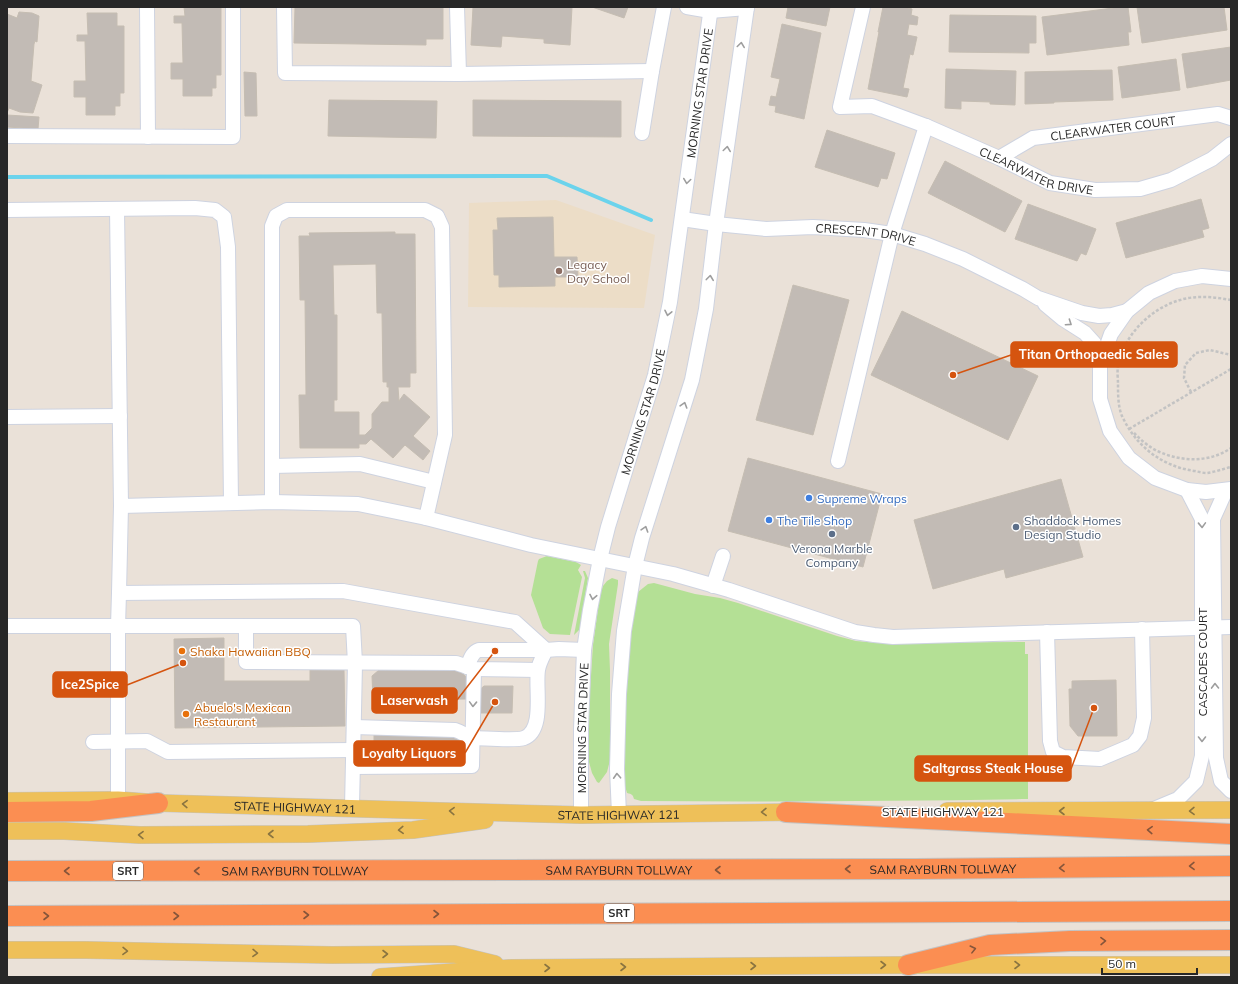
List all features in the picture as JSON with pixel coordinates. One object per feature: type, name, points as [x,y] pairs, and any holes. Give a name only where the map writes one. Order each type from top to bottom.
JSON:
[{"type":"highway","points":[[7,812],[91,811],[158,803]]},
{"type":"highway","points":[[786,812],[1231,834]]},
{"type":"highway","name":"SAM RAYBURN TOLLWAY","points":[[7,871],[900,869],[1231,866]]},
{"type":"highway","name":"SRT","points":[[7,916],[1231,910]]},
{"type":"highway","points":[[908,965],[990,945],[1070,941],[1231,940]]},
{"type":"main road","name":"STATE HIGHWAY 121","points":[[7,801],[118,800],[158,803],[581,815],[786,812],[1231,810]]},
{"type":"main road","points":[[10,831],[64,831],[140,835],[308,834],[413,830],[537,814]]},
{"type":"main road","points":[[7,950],[86,950],[332,955],[454,954],[511,968]]},
{"type":"main road","points":[[380,977],[511,968],[908,965],[1231,965]]},
{"type":"street","points":[[146,7],[148,137]]},
{"type":"street","points":[[7,136],[233,137],[233,7]]},
{"type":"street","points":[[284,7],[285,73],[459,74],[652,71]]},
{"type":"street","points":[[457,7],[459,74]]},
{"type":"street","points":[[642,133],[664,7]]},
{"type":"street","points":[[619,814],[617,769],[619,694],[624,631],[635,566],[642,538],[692,380],[706,308],[746,7],[711,9],[687,7]]},
{"type":"street","name":"CLEARWATER DRIVE","points":[[863,7],[840,106],[872,106],[926,126],[1050,182],[1095,190],[1140,189],[1171,180],[1212,159],[1231,144]]},
{"type":"street","name":"MORNING STAR DRIVE","points":[[581,815],[581,729],[584,650],[590,610],[608,527],[655,375],[670,302],[711,9]]},
{"type":"street","name":"CLEARWATER COURT","points":[[999,158],[1033,138],[1218,114],[1231,118]]},
{"type":"street","points":[[838,461],[892,234],[926,126]]},
{"type":"street","points":[[7,210],[195,208],[215,210],[224,217],[228,247],[231,503]]},
{"type":"street","points":[[117,209],[121,506],[118,626],[118,800]]},
{"type":"street","points":[[272,502],[272,226],[276,216],[287,210],[425,210],[437,216],[442,227],[445,435],[426,518]]},
{"type":"street","name":"CRESCENT DRIVE","points":[[682,219],[766,230],[813,227],[864,230],[892,234],[925,244],[963,259],[1038,298],[1063,319],[1085,333],[1094,343],[1100,365]]},
{"type":"street","points":[[1228,489],[1206,492],[1187,490],[1155,478],[1129,458],[1110,430],[1100,399],[1100,365],[1111,334],[1127,311],[1149,293],[1174,281],[1202,276],[1231,279]]},
{"type":"street","name":"CRESCENT DRIVE","points":[[1038,298],[1082,313],[1099,316],[1112,315],[1127,311]]},
{"type":"street","points":[[7,416],[120,416]]},
{"type":"street","points":[[272,466],[360,464],[434,482]]},
{"type":"street","name":"CASCADES COURT","points":[[1149,811],[1178,799],[1196,781],[1202,756],[1213,519],[1228,489]]},
{"type":"street","name":"CASCADES COURT","points":[[1187,490],[1202,518],[1216,758],[1221,781],[1231,791]]},
{"type":"street","points":[[121,506],[272,502],[358,504],[426,518],[531,545],[673,574],[729,590],[855,632],[874,636],[893,637],[1231,627]]},
{"type":"street","points":[[712,586],[723,556]]},
{"type":"street","points":[[119,593],[343,591],[515,622],[546,650]]},
{"type":"street","points":[[7,626],[353,626],[354,727],[352,808]]},
{"type":"street","points":[[246,626],[246,662],[456,663],[471,668],[538,670]]},
{"type":"street","points":[[1047,632],[1050,742],[1053,752],[1063,757],[1100,759],[1133,745],[1140,736],[1144,718],[1142,630]]},
{"type":"street","points":[[353,767],[472,766],[471,668],[473,654],[475,651],[559,649],[584,650]]},
{"type":"street","points":[[354,727],[455,730],[472,738],[520,739],[527,737],[532,733],[537,722],[538,670],[540,661],[546,650]]},
{"type":"street","points":[[93,742],[147,740],[168,752],[353,750]]},
{"type":"path","points":[[1231,300],[1204,298],[1181,300],[1166,305],[1144,321],[1134,332],[1122,354],[1118,366],[1120,407],[1123,420],[1142,446],[1158,459],[1175,467],[1207,473],[1231,467]]},
{"type":"path","points":[[1191,392],[1184,378],[1185,364],[1196,353],[1210,350],[1231,355]]},
{"type":"path","points":[[1129,429],[1231,369]]},
{"type":"path","points":[[1129,429],[1143,442],[1161,453],[1177,458],[1193,460],[1209,458],[1231,448]]},
{"type":"shaded area","name":"Legacy Day School","points":[[556,200],[655,235],[644,308],[468,307],[469,203]]},
{"type":"green space","points":[[547,556],[576,562],[581,565],[578,570],[582,577],[570,635],[550,634],[543,628],[531,595],[538,561],[539,559]]},
{"type":"green space","points":[[583,571],[585,571],[588,578],[580,629],[574,635],[585,578]]},
{"type":"green space","points":[[612,578],[618,580],[618,584],[609,644],[610,760],[607,772],[599,783],[592,773],[589,762],[588,720],[593,645],[600,594],[603,586]]},
{"type":"green space","points":[[654,583],[695,594],[720,598],[738,603],[856,641],[879,643],[1025,642],[1025,654],[1028,654],[1028,799],[883,801],[641,801],[634,799],[632,795],[627,793],[625,786],[624,703],[631,633],[638,592],[648,584]]},
{"type":"building","points":[[184,7],[221,7],[221,75],[216,75],[216,88],[212,88],[212,96],[183,96],[183,79],[171,79],[171,63],[183,63],[182,23],[174,23],[174,16],[185,16]]},
{"type":"building","points":[[295,7],[443,8],[443,39],[426,39],[426,45],[294,43]]},
{"type":"building","points":[[473,7],[572,7],[570,45],[544,43],[544,39],[502,36],[501,47],[471,45]]},
{"type":"building","points":[[592,7],[628,7],[624,18]]},
{"type":"building","points":[[788,7],[830,7],[826,26],[786,18]]},
{"type":"building","points":[[883,7],[904,7],[912,9],[911,15],[918,17],[917,25],[909,24],[907,35],[917,37],[913,55],[910,54],[903,88],[909,89],[907,97],[868,89]]},
{"type":"building","points":[[1128,7],[1131,32],[1128,32],[1129,45],[1047,55],[1042,17]]},
{"type":"building","points":[[1137,7],[1224,7],[1227,30],[1142,43]]},
{"type":"building","points":[[19,12],[32,13],[39,16],[37,42],[35,41],[34,44],[31,81],[42,85],[33,113],[20,112],[9,108],[7,113],[7,14],[17,18]]},
{"type":"building","points":[[87,13],[117,13],[117,26],[124,26],[124,93],[120,93],[120,106],[115,106],[115,115],[86,115],[86,97],[74,97],[74,81],[86,81],[85,41],[77,41],[77,35],[88,35]]},
{"type":"building","points":[[950,15],[1036,16],[1036,43],[1029,43],[1029,53],[949,52]]},
{"type":"building","points":[[782,24],[821,33],[804,119],[775,112],[776,106],[769,105],[771,96],[776,97],[780,79],[771,77]]},
{"type":"building","points":[[1231,47],[1231,80],[1187,88],[1182,54]]},
{"type":"building","points":[[1176,59],[1180,90],[1122,98],[1118,67]]},
{"type":"building","points":[[946,69],[1016,71],[1015,105],[961,101],[961,109],[945,108]]},
{"type":"building","points":[[1112,70],[1113,100],[1025,104],[1025,72]]},
{"type":"building","points":[[244,72],[256,73],[257,116],[245,116]]},
{"type":"building","points":[[329,100],[437,101],[436,138],[328,136]]},
{"type":"building","points":[[473,100],[621,101],[621,137],[473,136]]},
{"type":"building","points":[[7,115],[39,117],[38,129],[7,127]]},
{"type":"building","points":[[827,130],[895,153],[887,179],[881,178],[878,187],[815,167]]},
{"type":"building","points":[[945,161],[1022,201],[1005,232],[928,193]]},
{"type":"building","points":[[1201,199],[1209,228],[1202,230],[1204,237],[1126,258],[1116,223]]},
{"type":"building","points":[[1028,204],[1096,229],[1086,255],[1081,253],[1077,261],[1015,239]]},
{"type":"building","points":[[553,217],[554,257],[577,257],[578,277],[555,277],[555,286],[499,287],[499,275],[494,275],[493,230],[498,230],[497,218]]},
{"type":"building","points":[[395,232],[395,234],[415,234],[416,373],[410,373],[410,387],[398,387],[399,401],[404,394],[430,417],[413,436],[430,451],[423,460],[405,445],[393,458],[371,439],[366,444],[359,444],[359,448],[300,448],[299,395],[306,395],[305,300],[300,300],[299,236],[310,236],[309,233]],"holes":[[[376,264],[377,313],[382,313],[383,382],[387,382],[387,387],[389,387],[389,402],[382,402],[372,414],[372,428],[365,435],[359,435],[359,412],[334,412],[334,400],[337,400],[337,315],[334,315],[333,265]]]},
{"type":"building","points":[[793,285],[849,300],[813,435],[756,420]]},
{"type":"building","points":[[902,311],[1038,376],[1008,440],[871,375]]},
{"type":"building","points":[[748,458],[882,494],[863,567],[728,531]]},
{"type":"building","points":[[1061,479],[1083,557],[1006,578],[1004,569],[933,589],[914,520]]},
{"type":"building","points":[[224,638],[224,681],[310,681],[310,670],[344,670],[345,726],[175,728],[174,639]]},
{"type":"building","points":[[458,668],[467,678],[467,699],[373,700],[372,676],[379,670]]},
{"type":"building","points":[[1116,680],[1117,736],[1078,736],[1070,726],[1069,689],[1072,689],[1072,681]]},
{"type":"building","points":[[484,686],[513,686],[512,713],[478,713],[477,692]]},
{"type":"building","points":[[374,735],[461,736],[461,758],[374,758]]},
{"type":"waterway","points":[[7,177],[547,176],[651,220]]},
{"type":"place","name":"Legacy Day School","points":[[559,271]]},
{"type":"place","name":"Titan Orthopaedic Sales","points":[[953,375]]},
{"type":"place","name":"Supreme Wraps","points":[[809,498]]},
{"type":"place","name":"The Tile Shop","points":[[769,520]]},
{"type":"place","name":"Shaddock Homes Design Studio","points":[[1016,527]]},
{"type":"place","name":"Verona Marble Company","points":[[832,534]]},
{"type":"place","name":"Shaka Hawaiian BBQ","points":[[182,651]]},
{"type":"place","name":"Laserwash","points":[[495,651]]},
{"type":"place","name":"Ice2Spice","points":[[183,663]]},
{"type":"place","name":"Loyalty Liquors","points":[[495,702]]},
{"type":"place","name":"Saltgrass Steak House","points":[[1094,708]]},
{"type":"place","name":"Abuelo's Mexican Restaurant","points":[[186,714]]}]
